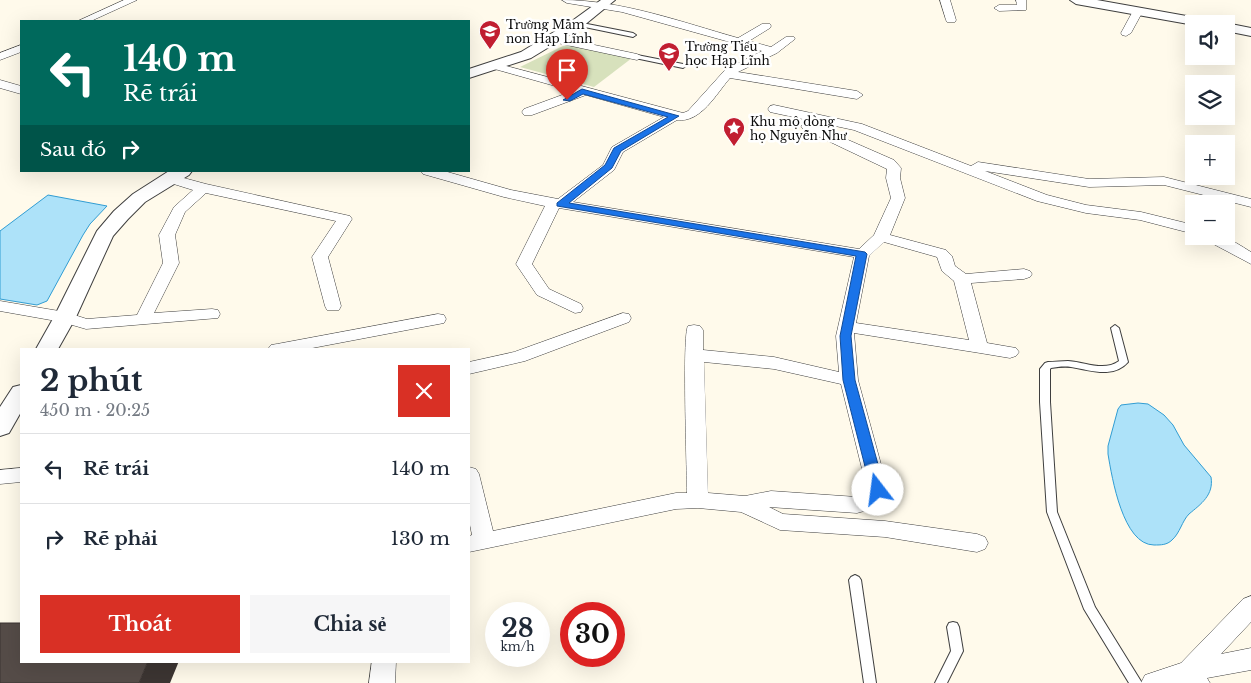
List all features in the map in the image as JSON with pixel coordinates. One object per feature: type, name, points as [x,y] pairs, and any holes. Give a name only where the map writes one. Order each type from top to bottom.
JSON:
[{"type":"street","points":[[85,20],[132,0]]},
{"type":"street","points":[[567,0],[606,3],[773,51]]},
{"type":"street","points":[[946,0],[951,20]]},
{"type":"street","points":[[999,8],[1022,8],[1021,0]]},
{"type":"street","points":[[1076,0],[1185,19]]},
{"type":"street","points":[[470,74],[526,55],[606,3]]},
{"type":"street","points":[[1126,34],[1138,10]]},
{"type":"street","points":[[739,42],[766,26]]},
{"type":"street","points":[[1235,29],[1251,32]]},
{"type":"street","points":[[552,39],[637,57]]},
{"type":"street","points":[[495,66],[582,92],[684,117],[692,114],[728,74],[773,51],[790,39]]},
{"type":"street","points":[[0,57],[20,48]]},
{"type":"street","points":[[728,74],[857,95]]},
{"type":"street","points":[[0,84],[20,90]]},
{"type":"street","points":[[528,112],[567,100],[582,92]]},
{"type":"street","points":[[774,109],[858,127],[1042,198],[1086,209],[1141,216],[1185,228]]},
{"type":"street","points":[[575,308],[543,292],[524,264],[557,204],[609,166],[617,150],[675,116]]},
{"type":"street","points":[[470,484],[476,542],[676,501],[698,500],[745,504],[770,499],[857,505],[868,502],[878,490],[849,380],[845,336],[862,254],[881,237],[898,198],[893,178],[894,168],[889,163],[807,126]]},
{"type":"street","points":[[945,160],[1089,183],[1164,181],[1251,202]]},
{"type":"street","points":[[432,172],[509,194],[557,204],[862,254]]},
{"type":"street","points":[[48,348],[65,317],[104,235],[112,223],[138,197],[176,175],[203,188],[345,219],[320,257],[333,306]]},
{"type":"street","points":[[143,319],[170,262],[168,235],[179,210],[203,188]]},
{"type":"street","points":[[881,237],[941,253],[944,256],[948,268],[962,279],[980,348]]},
{"type":"street","points":[[1229,245],[1251,259]]},
{"type":"street","points":[[962,279],[1024,274]]},
{"type":"street","points":[[0,306],[65,317],[86,324],[212,314]]},
{"type":"street","points":[[470,368],[520,357],[623,318]]},
{"type":"street","points":[[282,348],[438,319]]},
{"type":"street","points":[[847,327],[1010,352]]},
{"type":"street","points":[[694,330],[698,500]]},
{"type":"street","points":[[694,355],[774,364],[849,380]]},
{"type":"street","points":[[0,428],[20,395]]},
{"type":"street","points":[[0,477],[20,476]]},
{"type":"street","points":[[745,504],[780,522],[886,529],[977,542]]},
{"type":"street","points":[[1193,677],[1251,606]]},
{"type":"street","points":[[1150,682],[1193,677],[1251,658]]},
{"type":"street","points":[[382,683],[384,663]]},
{"type":"lane","points":[[576,24],[633,35]]},
{"type":"lane","points":[[637,57],[683,66]]},
{"type":"lane","points":[[1115,328],[1124,362],[1117,368],[1099,370],[1067,364],[1048,365],[1045,369],[1048,470],[1052,512],[1090,609],[1150,682]]},
{"type":"lane","points":[[855,580],[870,683]]},
{"type":"lane","points":[[941,683],[956,651],[953,627]]},
{"type":"green space","points":[[567,44],[632,58],[594,87],[520,67]]},
{"type":"water","points":[[48,195],[107,206],[90,224],[83,235],[47,301],[37,305],[0,299],[0,231]]},
{"type":"water","points":[[1148,404],[1164,415],[1173,425],[1184,445],[1211,477],[1209,494],[1189,514],[1175,537],[1170,542],[1164,544],[1154,545],[1143,542],[1134,534],[1121,508],[1110,465],[1108,446],[1118,409],[1121,405]]},
{"type":"building","points":[[0,623],[20,623],[20,663],[147,663],[139,683],[0,683]]},
{"type":"place","name":"Trường Mầm non Hạp Lĩnh","points":[[490,50]]},
{"type":"place","name":"Trường Tiểu học Hạp Lĩnh","points":[[669,72]]},
{"type":"place","name":"Khu mộ dòng họ Nguyễn Như","points":[[734,147]]},
{"type":"route","points":[[567,100],[582,92],[675,116],[617,150],[614,159],[600,175],[561,204],[862,254],[845,336],[849,380],[878,490]]}]
